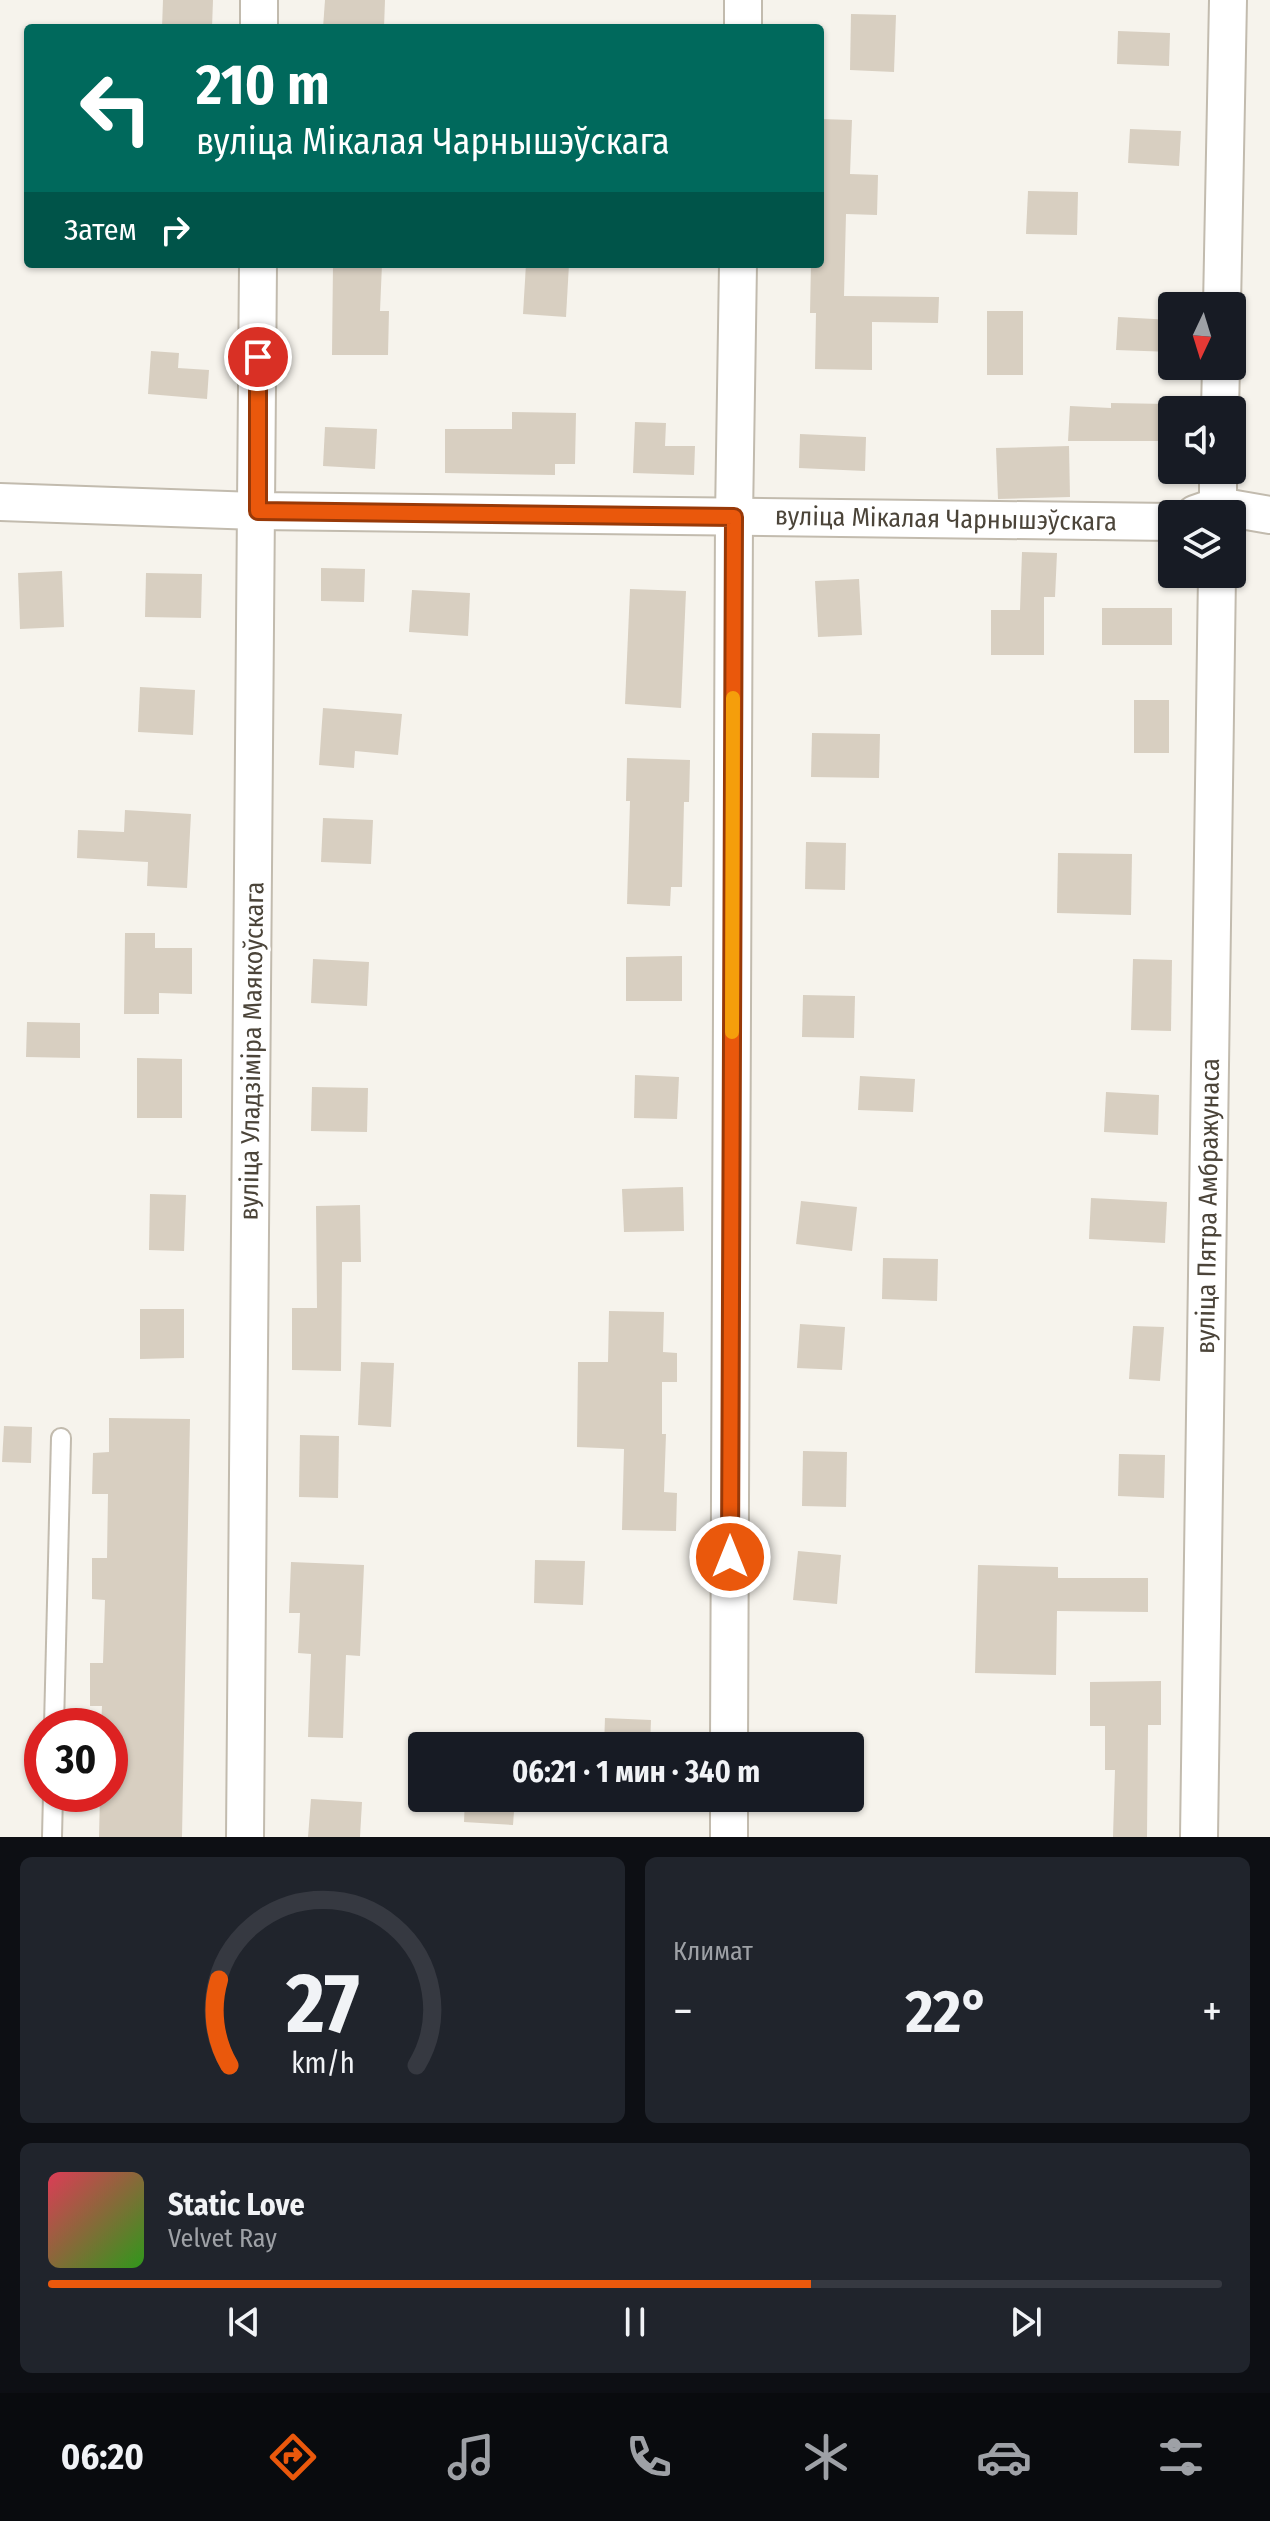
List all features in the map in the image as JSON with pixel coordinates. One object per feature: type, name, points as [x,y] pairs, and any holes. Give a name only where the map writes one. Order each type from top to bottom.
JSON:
[{"type":"street","points":[[259,0],[259,24]]},
{"type":"street","points":[[743,0],[743,24]]},
{"type":"street","points":[[1222,292],[1228,0]]},
{"type":"street","name":"вуліца Уладзіміра Маякоўскага","points":[[245,1837],[258,268]]},
{"type":"street","points":[[729,1732],[734,517],[738,268]]},
{"type":"street","name":"вуліца Мікалая Чарнышэўскага","points":[[0,502],[258,511],[1158,522]]},
{"type":"street","points":[[1246,513],[1270,515]]},
{"type":"street","name":"вуліца Пятра Амбражунаса","points":[[1199,1837],[1217,588]]},
{"type":"street","points":[[729,1812],[729,1837]]},
{"type":"lane","points":[[54,1708],[61,1438]]},
{"type":"lane","points":[[52,1837],[53,1812]]},
{"type":"building","points":[[163,0],[213,0],[212,24],[162,24]]},
{"type":"building","points":[[325,0],[385,0],[384,24],[323,24]]},
{"type":"building","points":[[851,14],[896,15],[894,72],[850,70]]},
{"type":"building","points":[[1118,31],[1170,33],[1169,66],[1117,64]]},
{"type":"building","points":[[824,119],[852,120],[850,174],[878,175],[877,215],[846,214],[844,296],[939,297],[938,323],[872,322],[872,370],[815,369],[816,313],[810,313],[811,268],[824,268]]},
{"type":"building","points":[[1130,129],[1181,131],[1179,166],[1128,163]]},
{"type":"building","points":[[1028,191],[1078,192],[1077,235],[1026,234]]},
{"type":"building","points":[[333,268],[382,268],[380,311],[389,311],[388,355],[332,355]]},
{"type":"building","points":[[526,268],[569,268],[566,317],[523,314]]},
{"type":"building","points":[[987,311],[1023,311],[1023,375],[987,375]]},
{"type":"building","points":[[1118,317],[1158,319],[1158,352],[1116,350]]},
{"type":"building","points":[[151,351],[179,353],[178,368],[209,370],[207,399],[148,394]]},
{"type":"building","points":[[1111,403],[1158,404],[1158,441],[1068,441],[1070,406],[1111,408]]},
{"type":"building","points":[[512,412],[576,413],[575,464],[555,464],[555,475],[445,473],[445,429],[512,429]]},
{"type":"building","points":[[635,422],[666,423],[665,446],[695,446],[694,475],[633,473]]},
{"type":"building","points":[[325,427],[377,429],[375,469],[323,466]]},
{"type":"building","points":[[800,434],[866,437],[865,471],[799,468]]},
{"type":"building","points":[[1069,446],[1070,497],[998,499],[996,448]]},
{"type":"building","points":[[1022,552],[1057,553],[1055,597],[1044,597],[1044,655],[991,655],[991,610],[1020,610]]},
{"type":"building","points":[[321,568],[365,569],[364,602],[321,601]]},
{"type":"building","points":[[62,571],[64,627],[20,629],[18,573]]},
{"type":"building","points":[[146,573],[202,574],[201,618],[145,617]]},
{"type":"building","points":[[859,579],[862,635],[818,637],[815,581]]},
{"type":"building","points":[[630,589],[686,591],[681,708],[625,704]]},
{"type":"building","points":[[412,590],[470,593],[468,636],[409,632]]},
{"type":"building","points":[[1102,608],[1172,608],[1172,645],[1102,645]]},
{"type":"building","points":[[140,687],[195,690],[193,735],[138,732]]},
{"type":"building","points":[[1134,700],[1169,700],[1169,753],[1134,753]]},
{"type":"building","points":[[323,708],[402,714],[398,755],[355,751],[354,768],[319,765]]},
{"type":"building","points":[[812,733],[880,734],[879,778],[811,777]]},
{"type":"building","points":[[627,758],[690,760],[689,802],[684,802],[682,887],[671,887],[670,906],[627,904],[630,801],[626,801]]},
{"type":"building","points":[[125,810],[191,814],[187,888],[147,886],[148,862],[77,858],[78,830],[124,832]]},
{"type":"building","points":[[323,818],[373,820],[371,864],[321,862]]},
{"type":"building","points":[[806,842],[846,843],[845,890],[805,889]]},
{"type":"building","points":[[1058,853],[1132,854],[1131,915],[1057,913]]},
{"type":"building","points":[[125,933],[155,933],[155,948],[192,948],[192,994],[159,993],[159,1014],[124,1014]]},
{"type":"building","points":[[682,956],[682,1001],[626,1001],[626,957]]},
{"type":"building","points":[[313,959],[369,962],[367,1006],[311,1003]]},
{"type":"building","points":[[1133,959],[1172,960],[1171,1031],[1131,1030]]},
{"type":"building","points":[[803,995],[855,996],[854,1038],[802,1037]]},
{"type":"building","points":[[27,1022],[80,1023],[80,1058],[26,1057]]},
{"type":"building","points":[[137,1058],[182,1059],[182,1118],[137,1118]]},
{"type":"building","points":[[635,1075],[679,1077],[677,1119],[634,1118]]},
{"type":"building","points":[[860,1076],[915,1079],[913,1112],[858,1110]]},
{"type":"building","points":[[312,1087],[368,1088],[367,1132],[311,1131]]},
{"type":"building","points":[[1106,1092],[1159,1095],[1158,1135],[1104,1132]]},
{"type":"building","points":[[683,1187],[684,1231],[624,1232],[622,1189]]},
{"type":"building","points":[[150,1194],[186,1195],[184,1251],[149,1250]]},
{"type":"building","points":[[1091,1198],[1167,1202],[1165,1243],[1089,1239]]},
{"type":"building","points":[[801,1201],[857,1207],[852,1251],[796,1244]]},
{"type":"building","points":[[360,1205],[361,1262],[342,1262],[341,1371],[292,1370],[292,1308],[317,1308],[316,1206]]},
{"type":"building","points":[[883,1258],[938,1259],[937,1301],[882,1299]]},
{"type":"building","points":[[140,1309],[184,1309],[184,1358],[140,1359]]},
{"type":"building","points":[[609,1311],[664,1312],[663,1352],[677,1353],[677,1382],[662,1382],[662,1434],[666,1434],[664,1492],[677,1493],[676,1531],[622,1530],[624,1449],[577,1447],[578,1362],[608,1362]]},
{"type":"building","points":[[800,1324],[845,1327],[842,1370],[797,1368]]},
{"type":"building","points":[[1133,1326],[1164,1327],[1160,1381],[1129,1379]]},
{"type":"building","points":[[361,1362],[394,1363],[391,1427],[358,1425]]},
{"type":"building","points":[[109,1418],[190,1419],[182,1837],[99,1837],[100,1812],[128,1812],[128,1708],[90,1706],[90,1663],[103,1663],[105,1600],[92,1599],[92,1558],[107,1558],[108,1494],[92,1494],[93,1453],[109,1452]]},
{"type":"building","points":[[4,1426],[32,1427],[31,1463],[2,1462]]},
{"type":"building","points":[[300,1435],[339,1436],[338,1498],[299,1497]]},
{"type":"building","points":[[803,1451],[847,1452],[846,1507],[802,1506]]},
{"type":"building","points":[[1119,1454],[1165,1455],[1164,1498],[1118,1496]]},
{"type":"building","points":[[798,1551],[841,1555],[837,1604],[793,1600]]},
{"type":"building","points":[[535,1560],[585,1561],[583,1605],[534,1603]]},
{"type":"building","points":[[291,1562],[364,1565],[360,1656],[346,1655],[343,1738],[308,1737],[311,1654],[298,1653],[300,1613],[289,1613]]},
{"type":"building","points":[[978,1565],[1058,1567],[1058,1578],[1148,1578],[1148,1612],[1057,1611],[1056,1675],[975,1673]]},
{"type":"building","points":[[1161,1681],[1161,1725],[1148,1725],[1147,1837],[1113,1837],[1115,1770],[1105,1770],[1105,1726],[1090,1726],[1090,1682]]},
{"type":"building","points":[[605,1718],[651,1720],[651,1732],[604,1732]]},
{"type":"building","points":[[311,1799],[362,1802],[360,1837],[308,1837]]},
{"type":"building","points":[[464,1812],[514,1812],[513,1825],[464,1822]]},
{"type":"slow traffic","points":[[732,1032],[733,698]]},
{"type":"route","points":[[258,357],[258,511],[734,517],[730,1557]]}]
